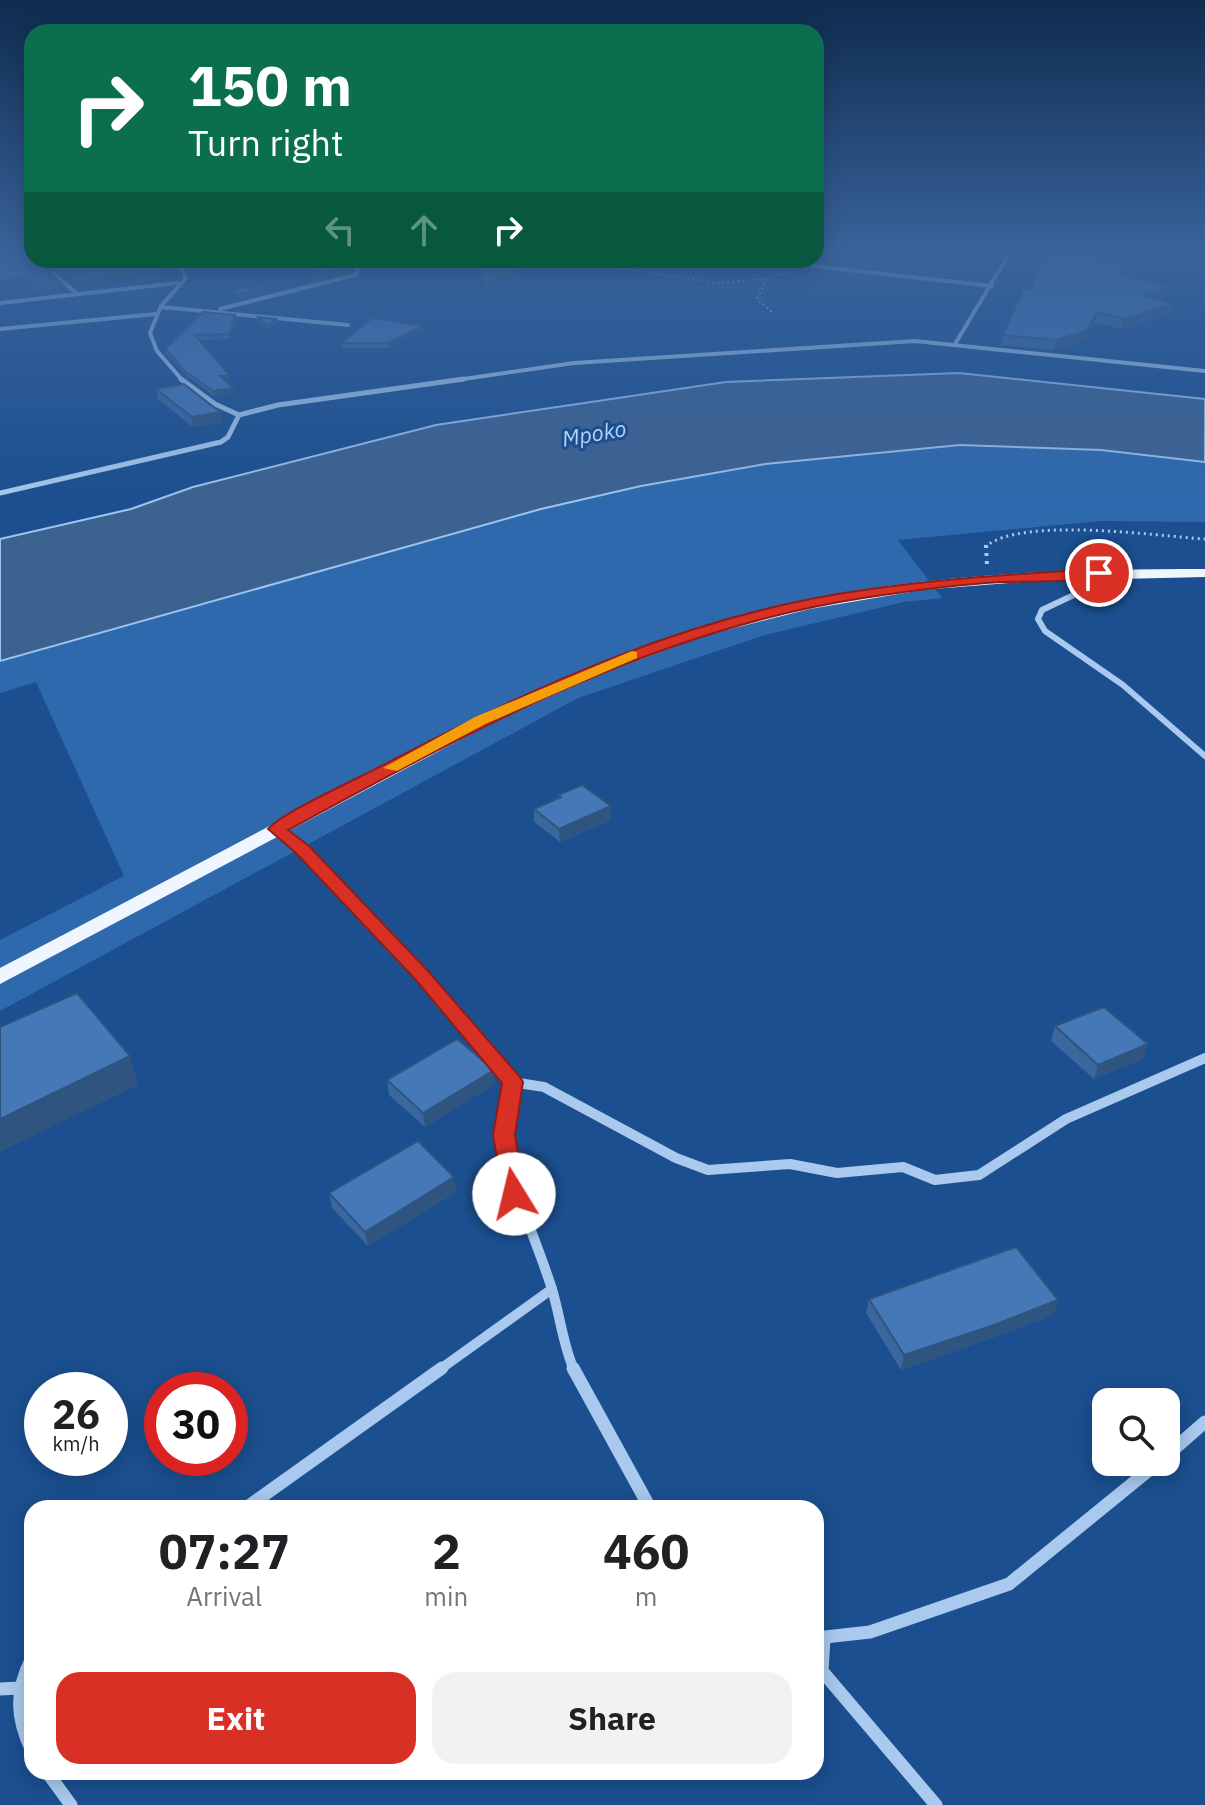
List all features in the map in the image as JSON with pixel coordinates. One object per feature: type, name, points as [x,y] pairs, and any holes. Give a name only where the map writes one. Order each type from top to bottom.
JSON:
[{"type":"main road","points":[[0,977],[480,720],[627,656],[755,617],[862,594],[989,579],[1121,572],[1205,573]]},
{"type":"street","points":[[150,333],[164,359],[206,400],[221,411],[239,415],[278,405],[385,392],[561,364],[915,341],[1205,371]]},
{"type":"street","points":[[955,344],[962,333]]},
{"type":"street","points":[[0,493],[221,442],[228,437],[239,415]]},
{"type":"street","points":[[1121,572],[1042,610],[1038,619],[1045,631],[1123,685],[1205,756]]},
{"type":"street","points":[[277,829],[302,850],[422,975],[512,1082],[544,1087],[676,1158],[708,1170],[790,1164],[837,1173],[903,1167],[935,1180],[979,1175],[1079,1113],[1205,1058]]},
{"type":"street","points":[[512,1082],[504,1135],[514,1194],[552,1289],[559,1330],[583,1385],[646,1500]]},
{"type":"street","points":[[257,1500],[552,1289]]},
{"type":"street","points":[[1180,1444],[1205,1422]]},
{"type":"street","points":[[824,1638],[870,1632],[1009,1584],[1142,1476]]},
{"type":"street","points":[[824,1673],[936,1805]]},
{"type":"street","points":[[24,1678],[17,1720],[24,1734]]},
{"type":"street","points":[[0,1689],[20,1688]]},
{"type":"street","points":[[53,1780],[71,1805]]},
{"type":"path","points":[[989,579],[985,545],[1012,535],[1099,532],[1205,539]]},
{"type":"shaded area","points":[[960,445],[1101,450],[1205,462],[1205,522],[1101,521],[898,540],[942,598],[904,602],[765,635],[578,698],[0,1011],[0,940],[124,876],[36,682],[0,693],[0,661],[541,509],[641,486],[765,464]]},
{"type":"water","name":"Mpoko","points":[[959,373],[1205,399],[1205,462],[1101,450],[960,445],[765,464],[641,486],[541,509],[0,661],[0,539],[131,509],[193,487],[436,425],[726,382]]},
{"type":"building","points":[[181,333],[230,333],[195,335],[229,375],[220,376],[233,388],[213,391],[186,372],[165,349]]},
{"type":"building","points":[[354,333],[408,333],[388,343],[342,343]]},
{"type":"building","points":[[1004,333],[1079,333],[1056,340]]},
{"type":"building","points":[[184,384],[220,412],[192,417],[156,389]]},
{"type":"building","points":[[582,785],[611,806],[559,829],[534,809],[561,797],[558,795]]},
{"type":"building","points":[[77,993],[130,1056],[0,1119],[0,1027]]},
{"type":"building","points":[[1104,1007],[1148,1044],[1098,1065],[1055,1026]]},
{"type":"building","points":[[457,1039],[494,1070],[423,1113],[387,1080]]},
{"type":"building","points":[[418,1141],[454,1177],[365,1232],[329,1193]]},
{"type":"building","points":[[1016,1247],[1058,1300],[904,1355],[869,1299]]},
{"type":"slow traffic","points":[[391,768],[480,720],[632,655]]},
{"type":"route","points":[[514,1194],[504,1135],[506,1102],[512,1082],[422,975],[302,850],[277,829],[480,720],[627,656],[693,635],[755,617],[862,594],[989,579],[1099,573]]}]
